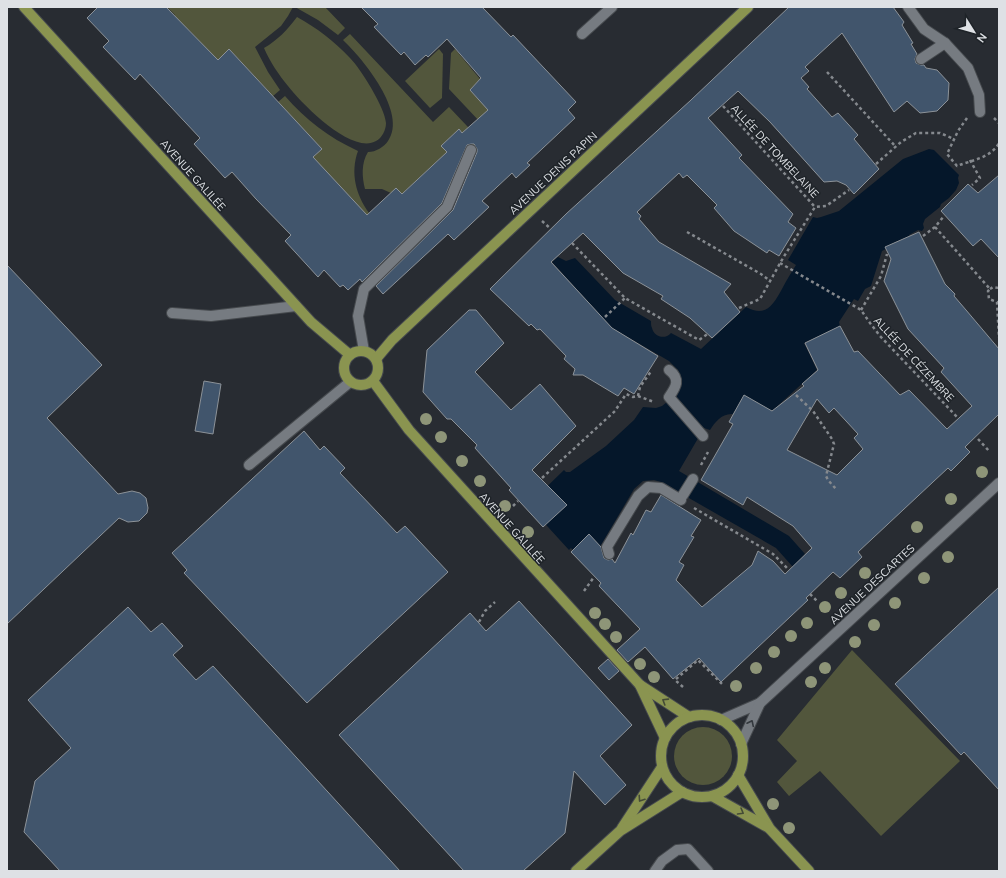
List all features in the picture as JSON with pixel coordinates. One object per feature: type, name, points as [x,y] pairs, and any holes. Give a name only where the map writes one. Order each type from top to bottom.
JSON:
[{"type":"main road","name":"AVENUE GALILÉE","points":[[24,7],[296,306],[311,322],[350,356]]},
{"type":"main road","name":"AVENUE DENIS PAPIN","points":[[376,358],[392,340],[748,7]]},
{"type":"main road","points":[[354,352],[368,352],[376,358],[378,363],[378,373],[373,381],[364,385],[354,384],[346,377],[344,366],[354,352]]},
{"type":"main road","name":"AVENUE GALILÉE","points":[[373,381],[409,430],[640,685],[690,717]]},
{"type":"main road","name":"AVENUE GALILÉE","points":[[640,685],[665,738]]},
{"type":"main road","points":[[700,715],[711,716],[721,720],[730,726],[741,744],[743,754],[742,765],[738,775],[723,791],[712,796],[692,796],[682,792],[673,786],[662,767],[662,747],[665,738],[671,729],[690,717],[700,715]]},
{"type":"main road","points":[[620,831],[662,767]]},
{"type":"main road","points":[[738,775],[770,829],[809,871]]},
{"type":"main road","points":[[576,871],[620,831],[682,792]]},
{"type":"main road","points":[[712,796],[770,829]]},
{"type":"street","points":[[582,34],[612,7]]},
{"type":"street","points":[[908,7],[924,30],[945,43],[968,68],[979,95],[980,112]]},
{"type":"street","points":[[921,59],[945,43]]},
{"type":"street","points":[[364,351],[358,316],[364,289],[448,207],[471,150]]},
{"type":"street","points":[[172,313],[211,316],[296,306]]},
{"type":"street","points":[[669,370],[675,374],[676,381],[674,390],[669,397],[703,436]]},
{"type":"street","points":[[250,465],[350,382]]},
{"type":"street","points":[[609,554],[607,547],[638,496],[648,487],[661,488],[682,498],[693,479]]},
{"type":"street","name":"AVENUE DESCARTES","points":[[721,720],[760,703],[999,483]]},
{"type":"street","name":"AVENUE DESCARTES","points":[[741,744],[760,703]]},
{"type":"street","points":[[655,871],[662,861],[677,850],[683,849],[688,849],[708,871]]},
{"type":"path","points":[[827,72],[896,147]]},
{"type":"path","name":"ALLÉE DE TOMBELAINE","points":[[723,106],[815,207]]},
{"type":"path","points":[[999,123],[984,112],[974,114],[963,121],[947,154],[957,166],[970,160],[986,156],[996,149],[999,143]]},
{"type":"path","points":[[876,164],[916,133],[940,133],[954,139]]},
{"type":"path","points":[[970,160],[980,178],[972,185]]},
{"type":"path","points":[[739,308],[760,299],[780,263],[815,207],[826,206],[849,190]]},
{"type":"path","points":[[923,236],[944,216]]},
{"type":"path","points":[[540,219],[550,229]]},
{"type":"path","points":[[935,226],[990,289]]},
{"type":"path","points":[[687,232],[770,280]]},
{"type":"path","points":[[572,243],[625,298],[699,340],[709,333]]},
{"type":"path","points":[[780,263],[862,310],[881,276],[888,254]]},
{"type":"path","points":[[990,289],[993,287],[999,288]]},
{"type":"path","points":[[990,289],[988,291],[989,299],[998,301],[999,338]]},
{"type":"path","points":[[605,317],[625,298]]},
{"type":"path","name":"ALLÉE DE CÉZEMBRE","points":[[862,310],[880,336],[957,417]]},
{"type":"path","points":[[542,478],[615,411],[626,394],[633,397],[638,396],[640,387],[653,369],[661,366],[666,367],[669,370]]},
{"type":"path","points":[[796,395],[813,411],[832,439],[834,444],[826,476],[836,489]]},
{"type":"path","points":[[693,479],[711,444],[703,436]]},
{"type":"path","points":[[978,439],[990,452]]},
{"type":"path","points":[[682,498],[773,554],[788,569]]},
{"type":"path","points":[[513,506],[518,501]]},
{"type":"path","points":[[584,591],[594,577]]},
{"type":"path","points":[[810,594],[818,602]]},
{"type":"path","points":[[478,622],[485,611],[495,602]]},
{"type":"path","points":[[684,688],[675,680],[698,660],[724,686]]},
{"type":"green space","points":[[167,7],[293,7],[281,26],[255,47],[268,72],[280,90],[273,96],[229,49],[213,65],[203,45],[189,30],[172,18],[175,15]]},
{"type":"green space","points":[[295,7],[325,7],[345,28],[338,35],[318,20]]},
{"type":"green space","points":[[297,17],[318,30],[338,46],[355,63],[366,79],[385,116],[385,128],[383,134],[378,140],[366,143],[354,141],[328,126],[304,104],[275,68],[264,48],[274,42]]},
{"type":"green space","points":[[350,34],[433,122],[449,107],[503,164],[495,172],[469,144],[470,142],[459,129],[441,146],[447,152],[402,194],[396,188],[391,193],[382,189],[365,189],[363,180],[364,161],[368,152],[380,149],[388,141],[393,129],[392,116],[388,102],[371,73],[343,40]]},
{"type":"green space","points":[[439,49],[443,54],[442,98],[430,108],[405,81]]},
{"type":"green space","points":[[455,49],[480,79],[470,90],[482,103],[486,99],[492,106],[483,115],[497,140],[449,89],[451,53]]},
{"type":"green space","points":[[285,96],[301,113],[327,134],[358,151],[355,167],[356,184],[364,206],[369,213],[367,215],[305,164],[322,149],[278,102]]},
{"type":"green space","points":[[852,650],[960,761],[881,836],[820,771],[789,796],[777,782],[797,761],[777,740]]},
{"type":"green space","points":[[697,727],[709,727],[724,735],[732,750],[732,762],[724,777],[709,785],[697,785],[682,777],[674,762],[674,750],[682,735]]},
{"type":"water","points":[[929,149],[934,150],[959,175],[959,183],[956,190],[941,204],[940,207],[925,219],[923,224],[924,228],[922,231],[918,230],[909,236],[885,247],[886,249],[882,251],[871,286],[865,289],[858,301],[854,299],[839,322],[840,326],[804,343],[817,370],[772,411],[744,395],[733,414],[722,417],[710,430],[704,428],[679,471],[789,536],[805,554],[793,567],[776,548],[661,482],[654,480],[643,481],[634,489],[601,545],[587,565],[571,548],[569,550],[528,505],[564,470],[566,472],[570,472],[606,446],[634,420],[643,407],[656,408],[662,406],[676,395],[679,391],[681,382],[678,370],[669,361],[612,328],[552,262],[558,257],[566,261],[575,258],[615,300],[651,321],[651,326],[655,334],[663,337],[671,333],[701,349],[746,307],[759,311],[772,305],[796,265],[788,260],[813,217],[817,218],[839,211],[903,159]]},
{"type":"building","points":[[98,7],[166,7],[218,60],[229,49],[322,149],[313,157],[367,215],[396,188],[402,194],[447,152],[441,146],[459,129],[462,133],[488,110],[470,90],[481,78],[447,39],[428,57],[426,55],[415,65],[404,52],[401,55],[374,27],[378,24],[361,7],[482,7],[511,37],[513,35],[576,102],[568,110],[575,118],[527,163],[530,165],[516,178],[512,173],[482,201],[489,207],[454,240],[448,234],[383,294],[376,286],[453,210],[477,152],[474,144],[467,145],[442,203],[362,282],[360,279],[348,290],[343,285],[340,287],[324,270],[318,277],[285,241],[291,235],[232,172],[225,178],[194,144],[200,138],[140,74],[135,80],[103,47],[109,41],[87,18]]},
{"type":"building","points":[[789,7],[893,7],[904,22],[902,25],[913,43],[911,44],[917,54],[915,59],[916,63],[924,65],[926,68],[937,70],[949,83],[948,100],[937,111],[920,113],[907,101],[894,112],[842,33],[805,67],[809,71],[801,78],[809,87],[807,89],[832,117],[838,113],[858,135],[854,139],[879,169],[854,194],[846,185],[837,181],[824,182],[770,122],[738,91],[708,118],[742,155],[739,158],[793,214],[788,222],[796,228],[779,256],[769,250],[767,253],[734,231],[714,208],[717,205],[687,175],[683,178],[679,173],[637,212],[641,216],[639,219],[659,242],[731,284],[724,292],[740,312],[712,338],[690,318],[661,299],[663,296],[623,273],[583,233],[551,262],[612,328],[658,356],[634,394],[624,388],[618,396],[583,375],[573,375],[575,369],[564,359],[566,356],[540,329],[537,330],[531,324],[529,326],[490,289],[566,214],[691,100]]},
{"type":"building","points":[[999,175],[999,258],[981,239],[973,246],[941,211],[968,184],[978,193]]},
{"type":"building","points":[[919,232],[945,284],[955,294],[954,296],[999,349],[999,414],[965,447],[970,452],[951,471],[948,468],[858,552],[862,557],[840,578],[833,572],[806,598],[808,600],[721,682],[699,658],[673,679],[645,647],[628,662],[617,650],[640,629],[599,586],[601,583],[571,552],[589,534],[601,547],[604,558],[608,560],[612,559],[615,563],[631,533],[633,535],[646,510],[651,512],[661,495],[701,520],[691,536],[694,537],[679,562],[684,565],[676,580],[702,607],[752,565],[758,551],[773,561],[785,574],[812,548],[793,526],[747,497],[743,505],[701,480],[733,424],[729,422],[744,395],[772,411],[804,386],[802,384],[818,370],[805,343],[840,326],[854,352],[858,351],[900,395],[909,390],[947,429],[972,406],[941,372],[944,368],[908,329],[884,281],[891,259],[885,247]],"holes":[[[817,399],[829,413],[834,408],[858,434],[854,438],[863,449],[837,475],[787,450]]]},
{"type":"building","points":[[7,265],[102,365],[47,418],[118,494],[132,491],[140,493],[146,498],[148,508],[147,513],[139,521],[128,522],[119,518],[7,624]]},
{"type":"building","points":[[469,310],[476,310],[504,343],[475,372],[511,410],[540,384],[576,426],[532,470],[567,505],[543,527],[509,490],[511,488],[475,448],[477,445],[451,419],[447,419],[423,392],[427,350]]},
{"type":"building","points":[[204,381],[221,384],[213,434],[195,431]]},
{"type":"building","points":[[304,431],[320,450],[324,446],[345,468],[340,473],[397,533],[405,526],[448,572],[307,703],[184,573],[187,570],[172,553]]},
{"type":"building","points":[[999,587],[999,790],[964,752],[961,755],[895,684]]},
{"type":"building","points":[[519,601],[632,725],[600,756],[626,785],[605,805],[574,771],[565,833],[523,871],[464,871],[339,735],[470,613],[486,631]]},
{"type":"building","points":[[128,607],[151,632],[162,623],[183,646],[173,655],[196,680],[213,666],[400,871],[60,871],[24,832],[35,781],[71,748],[28,700]]},
{"type":"building","points":[[608,659],[619,671],[609,680],[598,668]]}]
